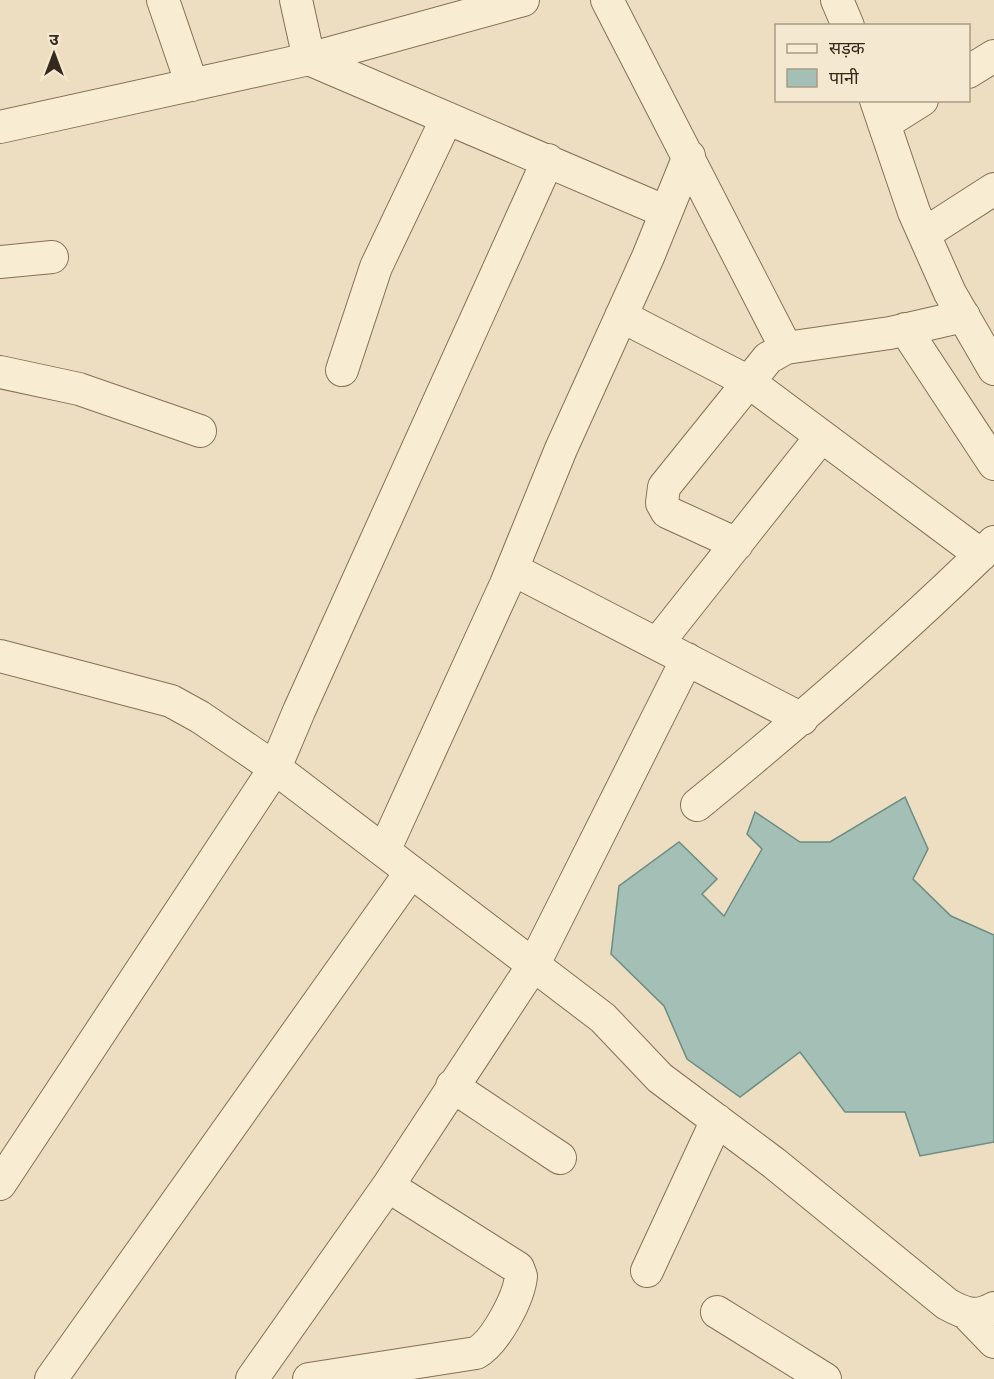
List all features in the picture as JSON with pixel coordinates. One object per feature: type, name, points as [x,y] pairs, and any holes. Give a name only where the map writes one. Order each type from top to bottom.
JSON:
[{"type":"street","points":[[163,0],[192,85]]},
{"type":"street","points":[[296,0],[309,59]]},
{"type":"street","points":[[0,127],[309,59],[523,0]]},
{"type":"street","points":[[608,0],[618,25],[689,156],[786,348]]},
{"type":"street","points":[[837,0],[847,24]]},
{"type":"street","points":[[970,71],[994,56]]},
{"type":"street","points":[[309,59],[666,212]]},
{"type":"street","points":[[915,102],[880,112],[924,234],[950,293],[994,369]]},
{"type":"street","points":[[342,370],[376,267],[447,118]]},
{"type":"street","points":[[384,851],[512,569],[561,449],[689,156]]},
{"type":"street","points":[[0,1185],[275,768],[548,160]]},
{"type":"street","points":[[924,234],[994,189]]},
{"type":"street","points":[[0,262],[52,257]]},
{"type":"street","points":[[621,316],[749,382],[821,437],[988,548],[942,595],[802,719],[697,805]]},
{"type":"street","points":[[737,544],[667,512],[662,502],[662,494],[664,487],[768,358],[786,348],[905,329],[964,316]]},
{"type":"street","points":[[905,329],[994,464]]},
{"type":"street","points":[[0,372],[79,389],[200,431]]},
{"type":"street","points":[[657,644],[821,437]]},
{"type":"street","points":[[512,569],[802,719]]},
{"type":"street","points":[[0,656],[171,701],[200,717],[275,768],[603,1018],[660,1078],[856,1228],[947,1304],[980,1311],[994,1342]]},
{"type":"street","points":[[252,1379],[388,1186],[534,964],[687,659]]},
{"type":"street","points":[[51,1379],[411,872]]},
{"type":"street","points":[[452,1086],[560,1158]]},
{"type":"street","points":[[648,1271],[717,1120]]},
{"type":"street","points":[[309,1379],[476,1353],[493,1340],[517,1292],[521,1276],[518,1268],[388,1186]]},
{"type":"street","points":[[717,1312],[825,1379]]},
{"type":"water","points":[[905,797],[928,849],[913,879],[951,916],[994,935],[994,1142],[920,1156],[905,1112],[845,1112],[800,1052],[740,1097],[687,1059],[664,1006],[611,954],[619,886],[679,842],[717,879],[702,894],[724,916],[762,849],[747,834],[755,812],[800,842],[830,842]]}]
